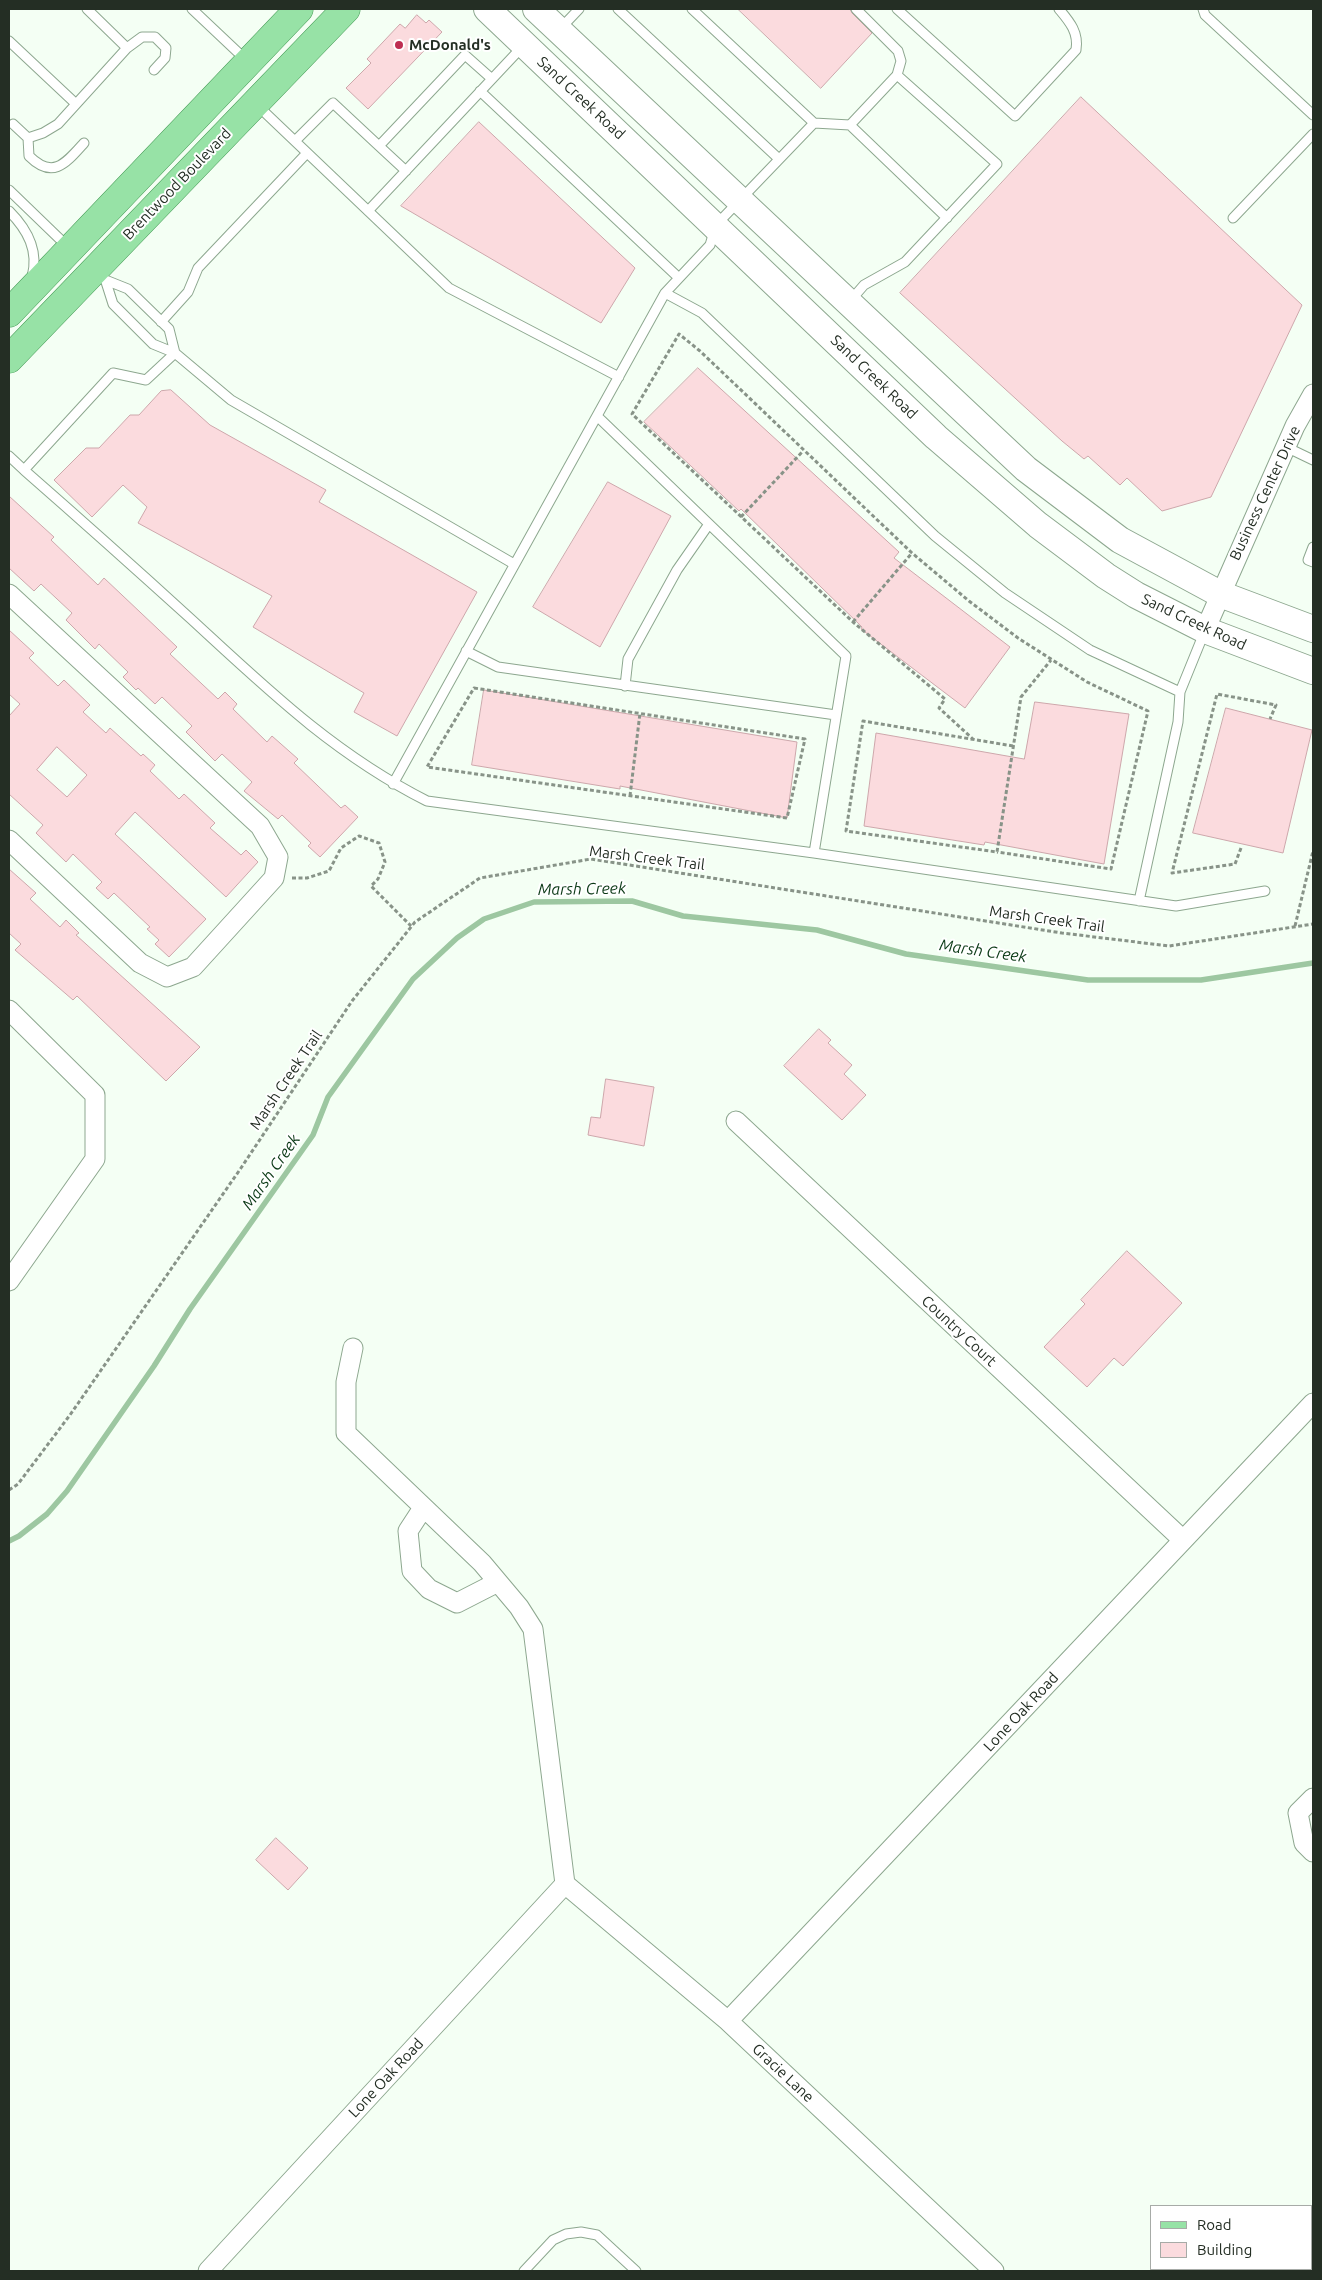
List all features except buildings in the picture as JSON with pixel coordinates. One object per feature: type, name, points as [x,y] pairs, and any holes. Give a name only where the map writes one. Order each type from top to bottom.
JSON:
[{"type":"main road","points":[[9,313],[299,9]]},
{"type":"main road","name":"Brentwood Boulevard","points":[[9,359],[54,311],[100,276],[255,103],[346,9]]},
{"type":"main road","name":"Sand Creek Road","points":[[487,9],[716,225],[936,437],[1038,525],[1121,586],[1205,630],[1313,670]]},
{"type":"main road","points":[[536,9],[1026,469],[1120,540],[1220,594],[1313,629]]},
{"type":"main road","points":[[100,276],[90,265],[90,256],[94,248],[109,233],[111,206]]},
{"type":"main road","points":[[54,311],[57,288],[74,270],[77,263],[76,256],[70,249]]},
{"type":"street","name":"Business Center Drive","points":[[1205,630],[1286,447],[1313,394]]},
{"type":"street","points":[[9,594],[260,826],[278,857],[274,878],[193,967],[167,977],[140,963],[9,840]]},
{"type":"street","points":[[9,1010],[94,1096],[95,1160],[9,1281]]},
{"type":"street","name":"Country Court","points":[[736,1121],[1183,1540]]},
{"type":"street","points":[[353,1348],[346,1382],[346,1434],[482,1563],[519,1606],[533,1629],[565,1884]]},
{"type":"street","name":"Lone Oak Road","points":[[728,2022],[1313,1403]]},
{"type":"street","points":[[423,1508],[408,1531],[412,1571],[429,1588],[456,1603],[498,1582]]},
{"type":"street","points":[[1313,1798],[1298,1814],[1304,1843],[1313,1852]]},
{"type":"street","name":"Lone Oak Road","points":[[208,2271],[565,1884]]},
{"type":"street","name":"Gracie Lane","points":[[565,1884],[728,2022],[994,2271]]},
{"type":"lane","points":[[87,9],[127,48]]},
{"type":"lane","points":[[192,9],[248,62]]},
{"type":"lane","points":[[559,30],[579,9]]},
{"type":"lane","points":[[618,9],[779,159]]},
{"type":"lane","points":[[692,9],[814,123],[850,125],[947,218]]},
{"type":"lane","points":[[850,125],[897,75],[901,61],[898,51],[856,9]]},
{"type":"lane","points":[[897,9],[1015,116],[1076,50],[1077,43],[1074,29],[1059,9]]},
{"type":"lane","points":[[1203,9],[1205,15],[1313,115]]},
{"type":"lane","points":[[28,138],[43,133],[58,124],[127,48],[142,36],[155,37],[166,48],[165,58],[154,70]]},
{"type":"lane","points":[[9,40],[75,104]]},
{"type":"lane","points":[[368,211],[524,45]]},
{"type":"lane","points":[[379,146],[465,55],[492,79]]},
{"type":"lane","points":[[849,302],[864,285],[905,262],[997,164],[897,75]]},
{"type":"lane","points":[[480,91],[679,278]]},
{"type":"lane","points":[[295,141],[333,102],[406,171]]},
{"type":"lane","points":[[255,103],[449,288],[619,377]]},
{"type":"lane","points":[[393,784],[665,293],[710,245],[716,225],[814,123]]},
{"type":"lane","points":[[13,124],[28,138],[29,156],[39,166],[54,168],[65,163],[84,143]]},
{"type":"lane","points":[[1233,218],[1313,134]]},
{"type":"lane","points":[[161,322],[188,292],[198,268],[307,153]]},
{"type":"lane","points":[[9,190],[70,249]]},
{"type":"lane","points":[[9,211],[32,243],[36,264],[28,292]]},
{"type":"lane","points":[[100,276],[128,289],[169,329],[175,353]]},
{"type":"lane","points":[[100,276],[113,304],[153,344],[175,353],[231,400],[514,564]]},
{"type":"lane","points":[[665,293],[702,313],[932,533],[1005,593],[1090,650],[1180,692]]},
{"type":"lane","points":[[24,470],[113,373],[146,380],[175,353]]},
{"type":"lane","points":[[597,416],[846,656],[814,853]]},
{"type":"lane","points":[[1286,447],[1313,460]]},
{"type":"lane","points":[[9,456],[278,699],[341,750],[393,784],[427,801],[814,853],[1176,906],[1265,891]]},
{"type":"lane","points":[[625,686],[628,659],[677,570],[709,524]]},
{"type":"lane","points":[[1313,547],[1308,560],[1313,562]]},
{"type":"lane","points":[[1139,901],[1178,722],[1180,692],[1205,630]]},
{"type":"lane","points":[[466,651],[498,667],[836,715]]},
{"type":"lane","points":[[524,2271],[553,2240],[566,2234],[581,2232],[597,2235],[636,2271]]},
{"type":"path","points":[[974,740],[939,708],[945,699],[853,622],[632,414],[679,334],[700,351],[912,553],[968,601],[1051,660],[1087,682],[1148,711],[1111,869],[846,831],[863,721],[974,740],[1013,746]]},
{"type":"path","points":[[741,517],[803,451]]},
{"type":"path","points":[[853,622],[912,553]]},
{"type":"path","points":[[997,852],[1021,697],[1051,660]]},
{"type":"path","points":[[474,688],[640,713],[805,739],[787,818],[427,767],[474,688]]},
{"type":"path","points":[[1241,848],[1236,864],[1172,874],[1217,694],[1276,705],[1270,719]]},
{"type":"path","points":[[630,796],[640,713]]},
{"type":"path","points":[[274,878],[307,878],[329,871],[341,848],[359,836],[379,843],[385,862],[378,879],[371,886],[411,926]]},
{"type":"path","points":[[1295,926],[1313,851]]},
{"type":"path","name":"Marsh Creek Trail","points":[[9,1490],[18,1484],[70,1415],[241,1168],[352,1000],[411,926],[480,878],[591,859],[1062,933],[1169,946],[1313,924]]},
{"type":"waterway","name":"Marsh Creek","points":[[9,1541],[19,1536],[47,1514],[67,1491],[154,1366],[190,1309],[313,1135],[328,1097],[413,979],[457,938],[484,919],[534,902],[632,901],[683,916],[817,930],[906,954],[1088,980],[1201,980],[1313,963]]},
{"type":"place","name":"McDonald's","points":[[399,45]]}]
